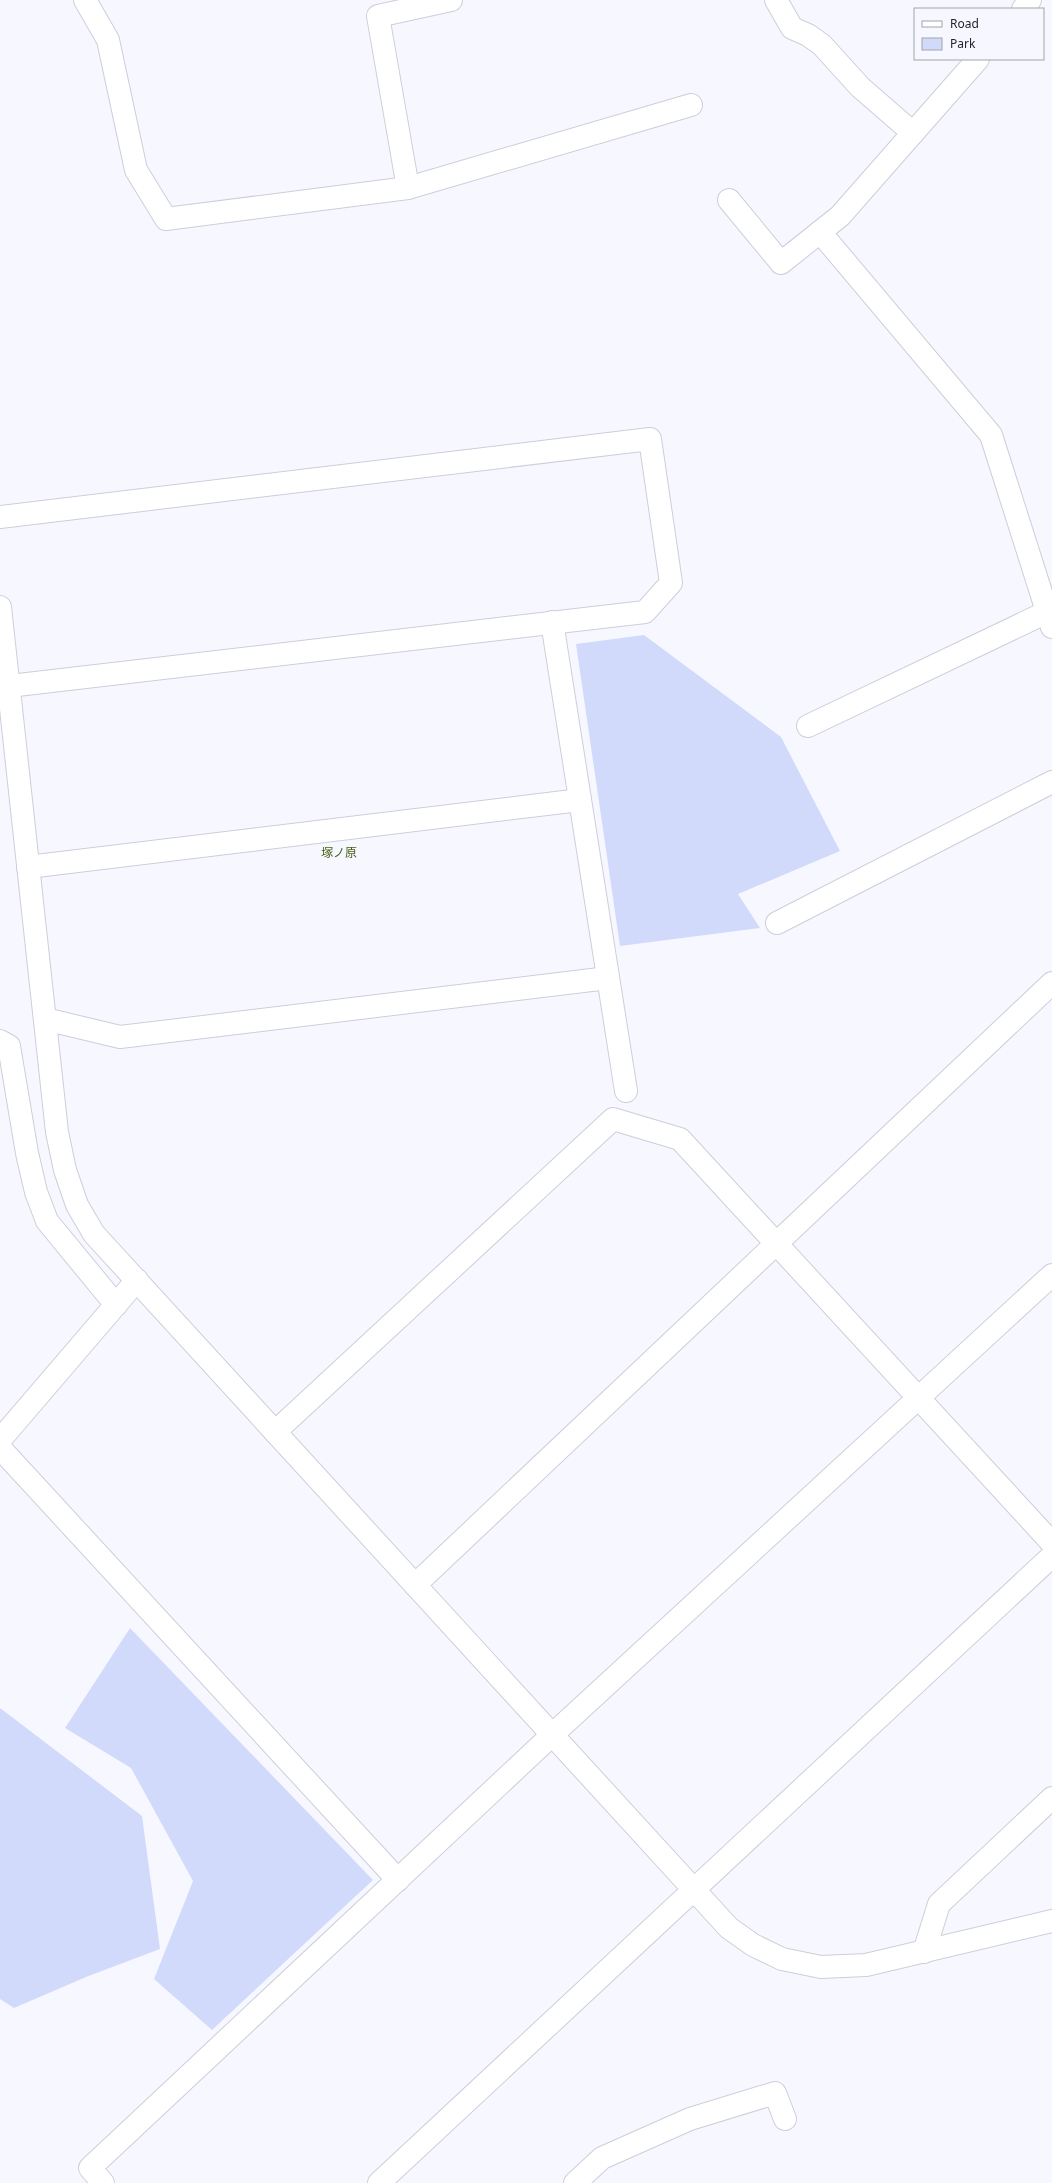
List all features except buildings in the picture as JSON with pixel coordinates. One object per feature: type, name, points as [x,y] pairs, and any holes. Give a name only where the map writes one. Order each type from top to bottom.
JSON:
[{"type":"street","points":[[85,0],[108,40],[136,170],[166,219],[408,188],[692,105]]},
{"type":"street","points":[[408,188],[378,16],[451,0]]},
{"type":"street","points":[[776,0],[792,28],[808,35],[822,45],[860,87],[913,133]]},
{"type":"street","points":[[1023,8],[1030,0]]},
{"type":"street","points":[[729,200],[781,263],[840,216],[977,60]]},
{"type":"street","points":[[808,726],[1050,619],[991,435],[820,232]]},
{"type":"street","points":[[0,517],[650,440],[671,583],[645,612],[4,687]]},
{"type":"street","points":[[0,607],[4,687],[28,867],[57,1132],[65,1170],[77,1205],[94,1234],[729,1928],[753,1945],[782,1959],[820,1966],[866,1965],[1052,1921]]},
{"type":"street","points":[[552,622],[626,1091]]},
{"type":"street","points":[[777,923],[1052,782]]},
{"type":"street","points":[[28,867],[580,800]]},
{"type":"street","points":[[45,1019],[120,1037],[608,978]]},
{"type":"street","points":[[415,1585],[1052,983]]},
{"type":"street","points":[[0,1041],[9,1046],[27,1153],[36,1192],[47,1221],[116,1304]]},
{"type":"street","points":[[275,1432],[613,1119],[680,1139],[1052,1543]]},
{"type":"street","points":[[103,2183],[90,2168],[552,1735],[1052,1275]]},
{"type":"street","points":[[0,1440],[137,1280]]},
{"type":"street","points":[[0,1448],[398,1880]]},
{"type":"street","points":[[379,2183],[1052,1556]]},
{"type":"street","points":[[924,1952],[939,1904],[1052,1798]]},
{"type":"street","points":[[575,2183],[602,2158],[690,2119],[768,2095],[775,2093],[785,2119]]},
{"type":"green space","points":[[644,635],[781,737],[840,851],[738,894],[760,928],[620,946],[576,644]]},
{"type":"green space","points":[[130,1628],[373,1880],[212,2030],[154,1979],[193,1881],[131,1768],[65,1728]]},
{"type":"green space","points":[[0,1708],[142,1816],[160,1949],[86,1977],[14,2008],[0,1999]]},
{"type":"district","name":"塚ノ原","points":[[339,852]]}]
